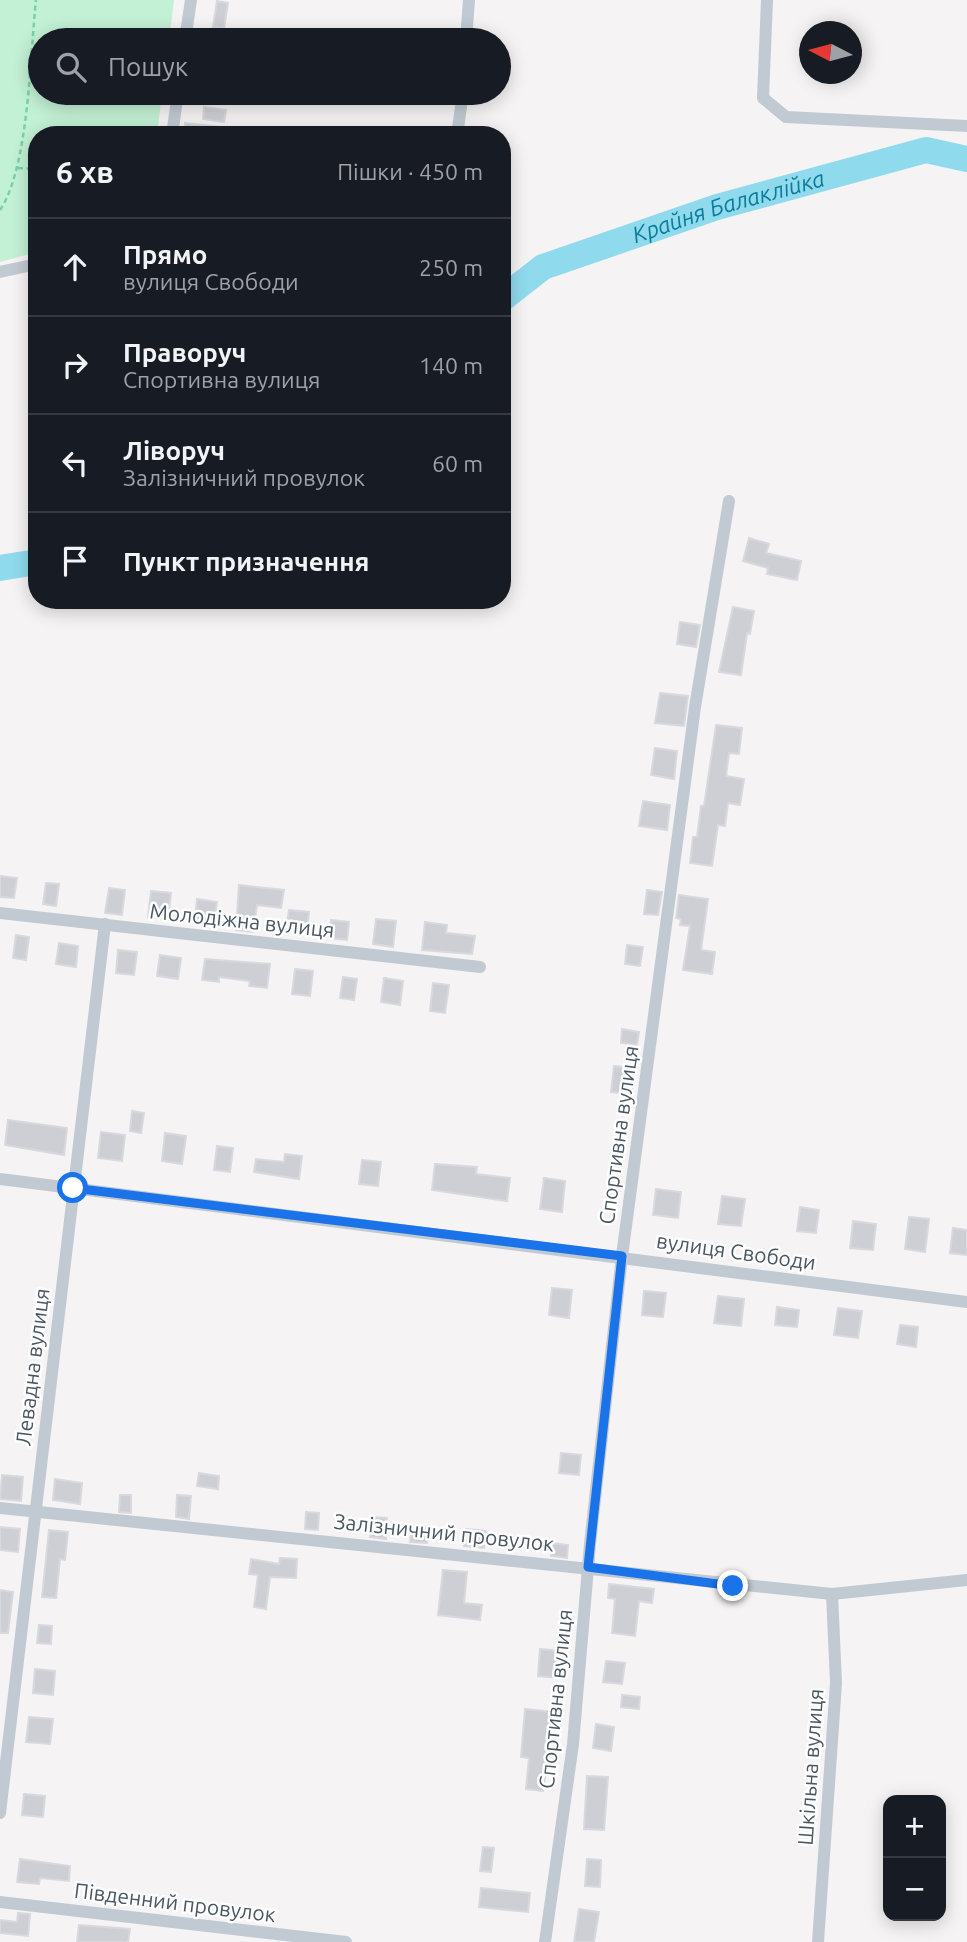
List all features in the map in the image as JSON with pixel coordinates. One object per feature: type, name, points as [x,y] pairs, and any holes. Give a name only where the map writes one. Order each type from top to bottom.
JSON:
[{"type":"street","points":[[188,28],[191,0]]},
{"type":"street","points":[[468,28],[469,0]]},
{"type":"street","points":[[767,0],[763,98],[786,117],[967,126]]},
{"type":"street","points":[[173,126],[176,105]]},
{"type":"street","points":[[458,126],[461,105]]},
{"type":"street","points":[[0,272],[28,266]]},
{"type":"street","name":"Спортивна вулиця","points":[[545,1942],[573,1744],[588,1567],[622,1256],[695,708],[729,501]]},
{"type":"street","name":"Молодіжна вулиця","points":[[0,913],[480,967]]},
{"type":"street","name":"Левадна вулиця","points":[[0,1813],[105,925]]},
{"type":"street","name":"вулиця Свободи","points":[[0,1179],[967,1302]]},
{"type":"street","name":"Залізничний провулок","points":[[0,1508],[588,1567],[733,1586],[832,1594],[967,1580]]},
{"type":"street","name":"Шкільна вулиця","points":[[818,1942],[836,1683],[832,1594]]},
{"type":"street","name":"Південний провулок","points":[[0,1902],[346,1942]]},
{"type":"path","points":[[33,28],[36,0]]},
{"type":"path","points":[[0,211],[10,196],[18,168],[28,75]]},
{"type":"path","points":[[18,168],[28,169]]},
{"type":"green space","points":[[0,0],[174,0],[170,28],[28,28],[28,105],[161,105],[158,126],[28,126],[28,254],[0,262]]},
{"type":"building","points":[[217,1],[228,3],[224,28],[213,27]]},
{"type":"building","points":[[204,107],[226,110],[224,122],[203,119]]},
{"type":"building","points":[[185,123],[211,126],[185,126]]},
{"type":"building","points":[[749,538],[769,544],[766,553],[801,561],[797,580],[767,574],[768,568],[743,561]]},
{"type":"building","points":[[733,607],[754,611],[750,634],[747,633],[741,675],[719,672]]},
{"type":"building","points":[[680,622],[700,625],[696,647],[677,644]]},
{"type":"building","points":[[660,693],[688,696],[684,726],[655,723]]},
{"type":"building","points":[[716,725],[742,728],[739,754],[729,753],[726,776],[744,779],[740,805],[728,803],[725,826],[718,825],[712,866],[690,863],[693,837],[697,837],[701,806],[704,806]]},
{"type":"building","points":[[655,748],[677,751],[674,779],[651,775]]},
{"type":"building","points":[[643,801],[670,805],[667,830],[639,826]]},
{"type":"building","points":[[0,876],[17,878],[14,898],[0,897]]},
{"type":"building","points":[[46,883],[59,884],[56,906],[43,904]]},
{"type":"building","points":[[239,885],[284,890],[281,908],[257,905],[253,932],[236,930]]},
{"type":"building","points":[[109,888],[125,890],[122,915],[105,913]]},
{"type":"building","points":[[647,890],[662,892],[658,915],[644,914]]},
{"type":"building","points":[[151,891],[171,893],[168,919],[148,917]]},
{"type":"building","points":[[679,895],[708,899],[701,950],[715,952],[712,974],[683,970],[690,926],[680,925],[681,919],[676,918]]},
{"type":"building","points":[[197,899],[217,902],[214,922],[195,920]]},
{"type":"building","points":[[289,910],[309,912],[307,933],[286,931]]},
{"type":"building","points":[[376,919],[396,921],[393,947],[373,944]]},
{"type":"building","points":[[331,920],[349,922],[347,940],[329,938]]},
{"type":"building","points":[[425,922],[447,925],[446,933],[475,936],[472,954],[422,950]]},
{"type":"building","points":[[16,935],[29,937],[26,960],[13,958]]},
{"type":"building","points":[[59,943],[78,946],[76,967],[56,964]]},
{"type":"building","points":[[627,945],[643,947],[640,966],[625,964]]},
{"type":"building","points":[[118,950],[137,952],[134,975],[116,973]]},
{"type":"building","points":[[160,955],[181,958],[178,979],[157,976]]},
{"type":"building","points":[[205,959],[270,964],[267,988],[249,986],[250,981],[219,977],[219,982],[202,980]]},
{"type":"building","points":[[295,969],[313,971],[310,996],[292,994]]},
{"type":"building","points":[[343,977],[357,979],[354,1000],[340,998]]},
{"type":"building","points":[[384,978],[403,981],[400,1005],[381,1002]]},
{"type":"building","points":[[433,983],[449,985],[445,1013],[430,1011]]},
{"type":"building","points":[[622,1029],[639,1032],[637,1045],[621,1043]]},
{"type":"building","points":[[614,1066],[635,1068],[631,1094],[611,1092]]},
{"type":"building","points":[[132,1111],[144,1113],[141,1133],[130,1131]]},
{"type":"building","points":[[8,1120],[67,1128],[64,1155],[5,1145]]},
{"type":"building","points":[[101,1132],[125,1135],[122,1161],[98,1158]]},
{"type":"building","points":[[165,1133],[186,1136],[182,1164],[162,1161]]},
{"type":"building","points":[[217,1146],[233,1148],[230,1172],[214,1170]]},
{"type":"building","points":[[285,1154],[302,1156],[299,1179],[254,1172],[256,1159],[284,1162]]},
{"type":"building","points":[[362,1160],[381,1162],[378,1186],[359,1184]]},
{"type":"building","points":[[435,1164],[477,1167],[476,1174],[510,1178],[507,1201],[432,1190]]},
{"type":"building","points":[[544,1178],[565,1181],[562,1212],[540,1209]]},
{"type":"building","points":[[656,1189],[681,1192],[678,1218],[653,1215]]},
{"type":"building","points":[[722,1196],[745,1199],[741,1226],[718,1224]]},
{"type":"building","points":[[800,1207],[819,1210],[816,1233],[797,1231]]},
{"type":"building","points":[[909,1217],[929,1219],[925,1252],[905,1249]]},
{"type":"building","points":[[853,1221],[876,1224],[873,1250],[850,1248]]},
{"type":"building","points":[[953,1228],[967,1230],[967,1255],[950,1253]]},
{"type":"building","points":[[552,1288],[572,1290],[569,1318],[549,1315]]},
{"type":"building","points":[[644,1291],[666,1293],[663,1317],[642,1315]]},
{"type":"building","points":[[718,1296],[744,1299],[741,1326],[714,1323]]},
{"type":"building","points":[[777,1307],[799,1310],[797,1327],[775,1325]]},
{"type":"building","points":[[838,1308],[862,1311],[858,1338],[834,1335]]},
{"type":"building","points":[[900,1325],[918,1327],[916,1347],[897,1344]]},
{"type":"building","points":[[561,1453],[581,1455],[579,1475],[559,1473]]},
{"type":"building","points":[[199,1473],[219,1476],[218,1489],[197,1486]]},
{"type":"building","points":[[2,1475],[23,1477],[21,1501],[0,1499]]},
{"type":"building","points":[[55,1479],[82,1483],[80,1504],[53,1500]]},
{"type":"building","points":[[120,1495],[131,1495],[131,1513],[119,1512]]},
{"type":"building","points":[[177,1495],[191,1496],[189,1519],[176,1517]]},
{"type":"building","points":[[306,1512],[319,1513],[318,1530],[305,1529]]},
{"type":"building","points":[[372,1517],[387,1518],[386,1539],[370,1537]]},
{"type":"building","points":[[412,1525],[429,1527],[427,1543],[410,1542]]},
{"type":"building","points":[[0,1527],[20,1529],[18,1552],[0,1550]]},
{"type":"building","points":[[466,1529],[486,1531],[484,1548],[464,1546]]},
{"type":"building","points":[[49,1530],[68,1532],[65,1560],[60,1559],[56,1598],[42,1597]]},
{"type":"building","points":[[552,1543],[568,1545],[567,1558],[551,1556]]},
{"type":"building","points":[[280,1558],[297,1559],[296,1578],[270,1577],[266,1609],[254,1607],[258,1575],[249,1574],[251,1559],[279,1564]]},
{"type":"building","points":[[443,1570],[467,1572],[464,1603],[482,1605],[480,1620],[438,1615]]},
{"type":"building","points":[[609,1584],[654,1589],[652,1603],[639,1601],[635,1636],[612,1633],[615,1599],[608,1598]]},
{"type":"building","points":[[0,1590],[13,1592],[8,1633],[0,1633]]},
{"type":"building","points":[[39,1625],[52,1626],[51,1644],[37,1643]]},
{"type":"building","points":[[540,1649],[562,1651],[559,1678],[538,1676]]},
{"type":"building","points":[[606,1661],[625,1663],[622,1684],[603,1682]]},
{"type":"building","points":[[35,1669],[55,1671],[53,1695],[33,1693]]},
{"type":"building","points":[[622,1695],[640,1697],[639,1709],[621,1707]]},
{"type":"building","points":[[525,1709],[554,1712],[543,1791],[526,1789],[529,1758],[521,1757]]},
{"type":"building","points":[[29,1717],[53,1719],[50,1744],[26,1742]]},
{"type":"building","points":[[596,1724],[614,1727],[611,1751],[593,1748]]},
{"type":"building","points":[[587,1776],[608,1777],[604,1830],[584,1829]]},
{"type":"building","points":[[24,1794],[45,1796],[43,1817],[22,1815]]},
{"type":"building","points":[[483,1847],[494,1848],[491,1872],[480,1871]]},
{"type":"building","points":[[20,1859],[70,1866],[69,1881],[40,1878],[39,1884],[17,1882]]},
{"type":"building","points":[[587,1859],[601,1860],[600,1887],[585,1886]]},
{"type":"building","points":[[481,1888],[530,1893],[528,1912],[479,1907]]},
{"type":"building","points":[[579,1909],[599,1912],[594,1942],[574,1942]]},
{"type":"building","points":[[18,1913],[30,1914],[28,1936],[0,1933],[0,1920],[17,1922]]},
{"type":"building","points":[[79,1925],[130,1929],[128,1942],[77,1942]]},
{"type":"waterway","name":"Крайня Балаклійка","points":[[511,292],[543,267],[717,207],[926,150],[967,159]]},
{"type":"waterway","name":"Крайня Балаклійка","points":[[0,568],[28,563]]},
{"type":"route","points":[[73,1188],[622,1256],[588,1567],[733,1586]]}]
